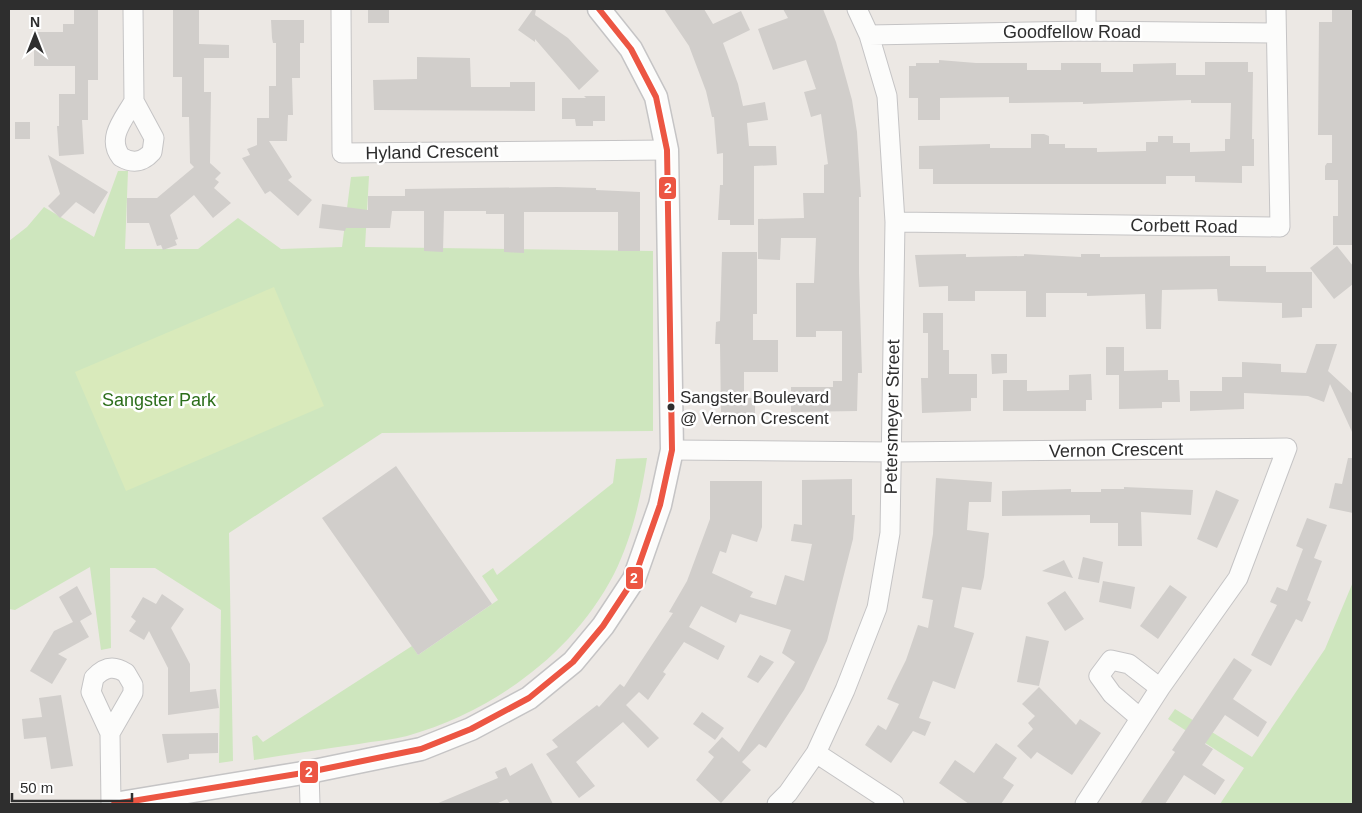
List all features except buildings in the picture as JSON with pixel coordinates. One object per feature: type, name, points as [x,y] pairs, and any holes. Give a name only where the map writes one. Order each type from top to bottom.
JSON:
[{"type":"street","points":[[134,9],[134,101]]},
{"type":"street","name":"Hyland Crescent","points":[[341,9],[342,153],[667,150]]},
{"type":"street","points":[[110,733],[113,804],[309,772],[421,749],[471,729],[529,698],[573,662],[604,626],[634,579],[660,505],[672,450],[667,150],[656,97],[631,49],[599,9]]},
{"type":"street","name":"Petersmeyer Street","points":[[777,804],[788,793],[816,753],[845,690],[877,608],[890,533],[895,222],[887,96],[869,35],[856,9]]},
{"type":"street","points":[[1086,9],[1086,31]]},
{"type":"street","points":[[1276,9],[1276,33]]},
{"type":"street","name":"Goodfellow Road","points":[[869,35],[1086,31],[1276,33]]},
{"type":"street","name":"Corbett Road","points":[[895,222],[1280,227],[1276,33]]},
{"type":"street","name":"Vernon Crescent","points":[[672,450],[892,452],[1287,448],[1238,578],[1160,688],[1085,804]]},
{"type":"street","points":[[1140,718],[1112,694],[1099,676],[1111,660],[1129,664],[1160,688]]},
{"type":"street","points":[[816,753],[894,804]]},
{"type":"street","points":[[309,772],[310,804]]},
{"type":"green space","name":"Sangster Park","points":[[118,171],[128,171],[125,249],[198,249],[238,218],[281,249],[342,247],[351,177],[369,176],[365,247],[653,251],[653,431],[382,433],[229,533],[233,761],[219,763],[221,610],[155,568],[110,568],[111,648],[101,650],[90,567],[15,610],[9,609],[9,241],[27,227],[44,207],[94,237]]},
{"type":"green space","points":[[274,287],[324,406],[126,491],[75,372]]},
{"type":"green space","points":[[647,458],[635,517],[626,546],[614,574],[597,603],[576,630],[553,654],[527,676],[470,712],[407,736],[254,760],[252,737],[257,735],[263,742],[412,646],[418,655],[498,600],[482,576],[493,568],[497,575],[613,483],[616,459]]},
{"type":"green space","points":[[1353,582],[1353,804],[1220,804],[1244,768],[1168,719],[1175,709],[1252,757],[1325,649]]},
{"type":"transit line","name":"2","points":[[114,804],[309,772],[421,749],[471,729],[529,698],[573,662],[603,626],[634,579],[660,505],[672,450],[667,150],[656,97],[631,49],[599,9]]},
{"type":"place","name":"Sangster Boulevard @ Vernon Crescent","points":[[671,407]]}]
